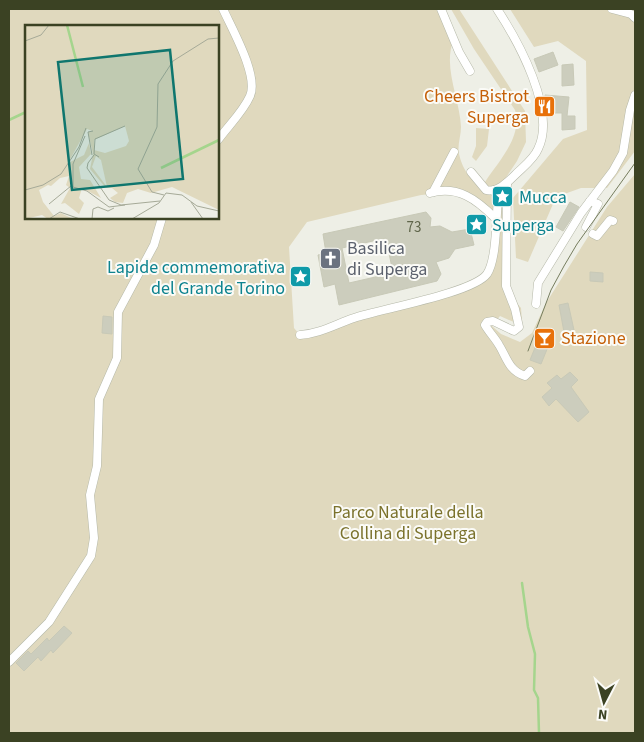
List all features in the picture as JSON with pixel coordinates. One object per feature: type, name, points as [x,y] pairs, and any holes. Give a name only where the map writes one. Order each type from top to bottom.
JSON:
[{"type":"street","points":[[219,139],[250,96],[252,84],[245,59],[223,9]]},
{"type":"street","points":[[440,9],[459,52],[470,71]]},
{"type":"street","points":[[300,335],[310,335],[354,318],[456,290],[481,280],[488,272],[492,257],[496,218],[496,194],[538,150],[544,133],[540,108],[526,60],[497,9]]},
{"type":"street","points":[[612,9],[634,15]]},
{"type":"street","points":[[536,304],[538,284],[590,201],[613,171],[623,152],[630,110],[635,95]]},
{"type":"street","points":[[454,152],[432,193],[457,192],[476,199],[496,218]]},
{"type":"street","points":[[471,172],[483,186],[496,194]]},
{"type":"street","points":[[507,183],[506,286],[519,320],[519,327],[514,331],[493,321],[487,322],[485,325],[501,349],[508,364],[519,374],[525,376],[530,370]]},
{"type":"street","points":[[476,199],[483,186]]},
{"type":"street","points":[[586,227],[598,204],[590,201]]},
{"type":"street","points":[[9,662],[49,622],[91,556],[94,538],[90,495],[97,466],[99,399],[118,358],[118,312],[154,245],[162,219]]},
{"type":"street","points":[[593,234],[597,236],[610,220],[613,221]]},
{"type":"green space","name":"Parco Naturale della Collina di Superga","points":[[9,9],[436,9],[454,39],[450,60],[460,116],[461,127],[458,148],[460,159],[471,177],[480,182],[485,182],[513,139],[517,120],[515,110],[474,49],[451,9],[459,9],[525,111],[526,142],[517,161],[505,179],[501,193],[509,293],[521,308],[522,322],[516,323],[500,316],[492,326],[501,334],[520,342],[532,333],[546,303],[607,207],[635,174],[635,733],[9,733]],"holes":[[[457,192],[495,218],[488,272],[456,290],[300,335],[294,328],[289,247],[307,222],[421,195]]]},
{"type":"green space","points":[[510,9],[635,9],[635,151],[607,188],[581,188],[556,197],[528,262],[516,258],[513,198],[563,139],[587,130],[586,61],[558,41],[534,47]]},
{"type":"green space","points":[[476,128],[489,129],[487,146],[476,161],[472,157],[476,146]]},
{"type":"building","points":[[553,52],[558,65],[539,72],[534,59]]},
{"type":"building","points":[[573,64],[574,85],[562,86],[562,65]]},
{"type":"building","points":[[545,95],[569,97],[567,116],[575,116],[575,129],[562,130],[562,113],[554,113],[555,108],[547,109]]},
{"type":"building","points":[[570,202],[579,207],[563,231],[556,227]]},
{"type":"building","name":"Basilica di Superga","points":[[426,212],[431,218],[430,227],[440,226],[452,232],[470,229],[474,245],[455,249],[449,258],[436,262],[441,274],[437,281],[339,305],[335,284],[324,287],[318,255],[326,253],[323,234]],"holes":[[[386,238],[393,273],[349,283],[342,248]]]},
{"type":"building","points":[[590,272],[603,273],[603,282],[590,281]]},
{"type":"building","points":[[568,303],[574,330],[564,332],[559,305]]},
{"type":"building","points":[[103,316],[112,317],[112,334],[102,333]]},
{"type":"building","points":[[541,333],[552,337],[541,364],[530,360]]},
{"type":"building","points":[[570,372],[578,380],[571,387],[589,412],[578,422],[556,399],[549,406],[542,397],[552,388],[547,383],[557,375],[561,379]]},
{"type":"building","points":[[64,626],[72,633],[53,653],[51,650],[41,661],[38,657],[24,671],[16,663],[28,651],[31,654],[47,638],[49,641]]},
{"type":"waterway","points":[[9,120],[25,112]]},
{"type":"waterway","points":[[522,583],[528,627],[535,654],[534,690],[538,698],[539,733]]},
{"type":"tram line","points":[[528,351],[551,290],[564,266],[577,244],[635,163]]},
{"type":"place","name":"Cheers Bistrot Superga","points":[[545,106]]},
{"type":"place","name":"Mucca","points":[[503,197]]},
{"type":"place","name":"Superga","points":[[476,225]]},
{"type":"place","name":"Basilica di Superga","points":[[331,258]]},
{"type":"place","name":"Lapide commemorativa del Grande Torino","points":[[301,277]]},
{"type":"place","name":"Stazione","points":[[545,338]]}]
